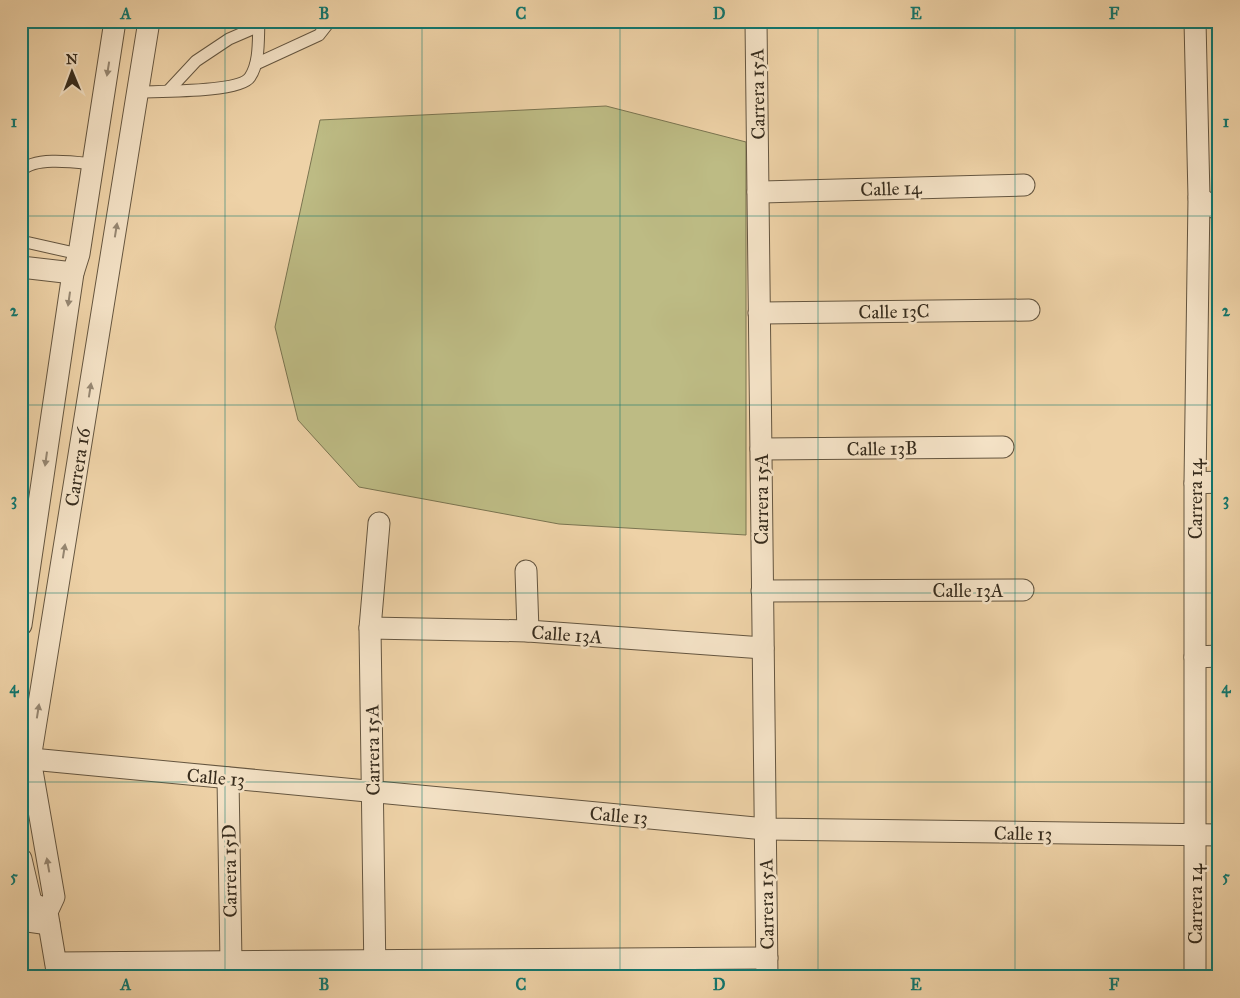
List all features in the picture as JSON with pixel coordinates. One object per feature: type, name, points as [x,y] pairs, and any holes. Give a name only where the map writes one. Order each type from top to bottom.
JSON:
[{"type":"street","name":"Carrera 16","points":[[21,625],[25,581],[116,21]]},
{"type":"street","name":"Carrera 16","points":[[57,970],[48,918],[54,897],[26,759],[149,21]]},
{"type":"street","name":"Carrera 15A","points":[[756,21],[767,968]]},
{"type":"street","name":"Carrera 14","points":[[1195,21],[1198,198],[1195,483],[1195,977]]},
{"type":"street","name":"Calle 14","points":[[758,192],[1024,185]]},
{"type":"street","points":[[1198,198],[1219,210]]},
{"type":"street","points":[[21,266],[76,264]]},
{"type":"street","name":"Calle 13C","points":[[759,313],[1028,310]]},
{"type":"street","name":"Calle 13B","points":[[760,449],[1003,447]]},
{"type":"street","points":[[1195,483],[1219,482]]},
{"type":"street","name":"Carrera 15A","points":[[375,969],[370,628],[379,523]]},
{"type":"street","points":[[526,571],[528,631]]},
{"type":"street","name":"Calle 13A","points":[[762,591],[1023,590]]},
{"type":"street","name":"Calle 13A","points":[[370,628],[528,631],[763,648]]},
{"type":"street","points":[[1195,657],[1219,656]]},
{"type":"street","name":"Calle 13","points":[[26,759],[765,829],[1219,835]]},
{"type":"street","name":"Carrera 15D","points":[[228,778],[231,963]]},
{"type":"street","points":[[21,859],[31,902],[48,918]]},
{"type":"street","points":[[21,920],[48,918]]},
{"type":"street","points":[[57,970],[231,963],[375,969],[767,968]]},
{"type":"lane","points":[[256,64],[318,35],[330,21]]},
{"type":"lane","points":[[138,92],[239,85],[249,80],[256,64],[259,24]]},
{"type":"lane","points":[[169,90],[196,61],[229,39],[259,24]]},
{"type":"lane","points":[[21,171],[25,167],[50,161],[93,164]]},
{"type":"lane","points":[[21,241],[76,264]]},
{"type":"shaded area","points":[[606,106],[746,142],[746,535],[559,524],[359,487],[298,420],[275,327],[320,120]]}]
